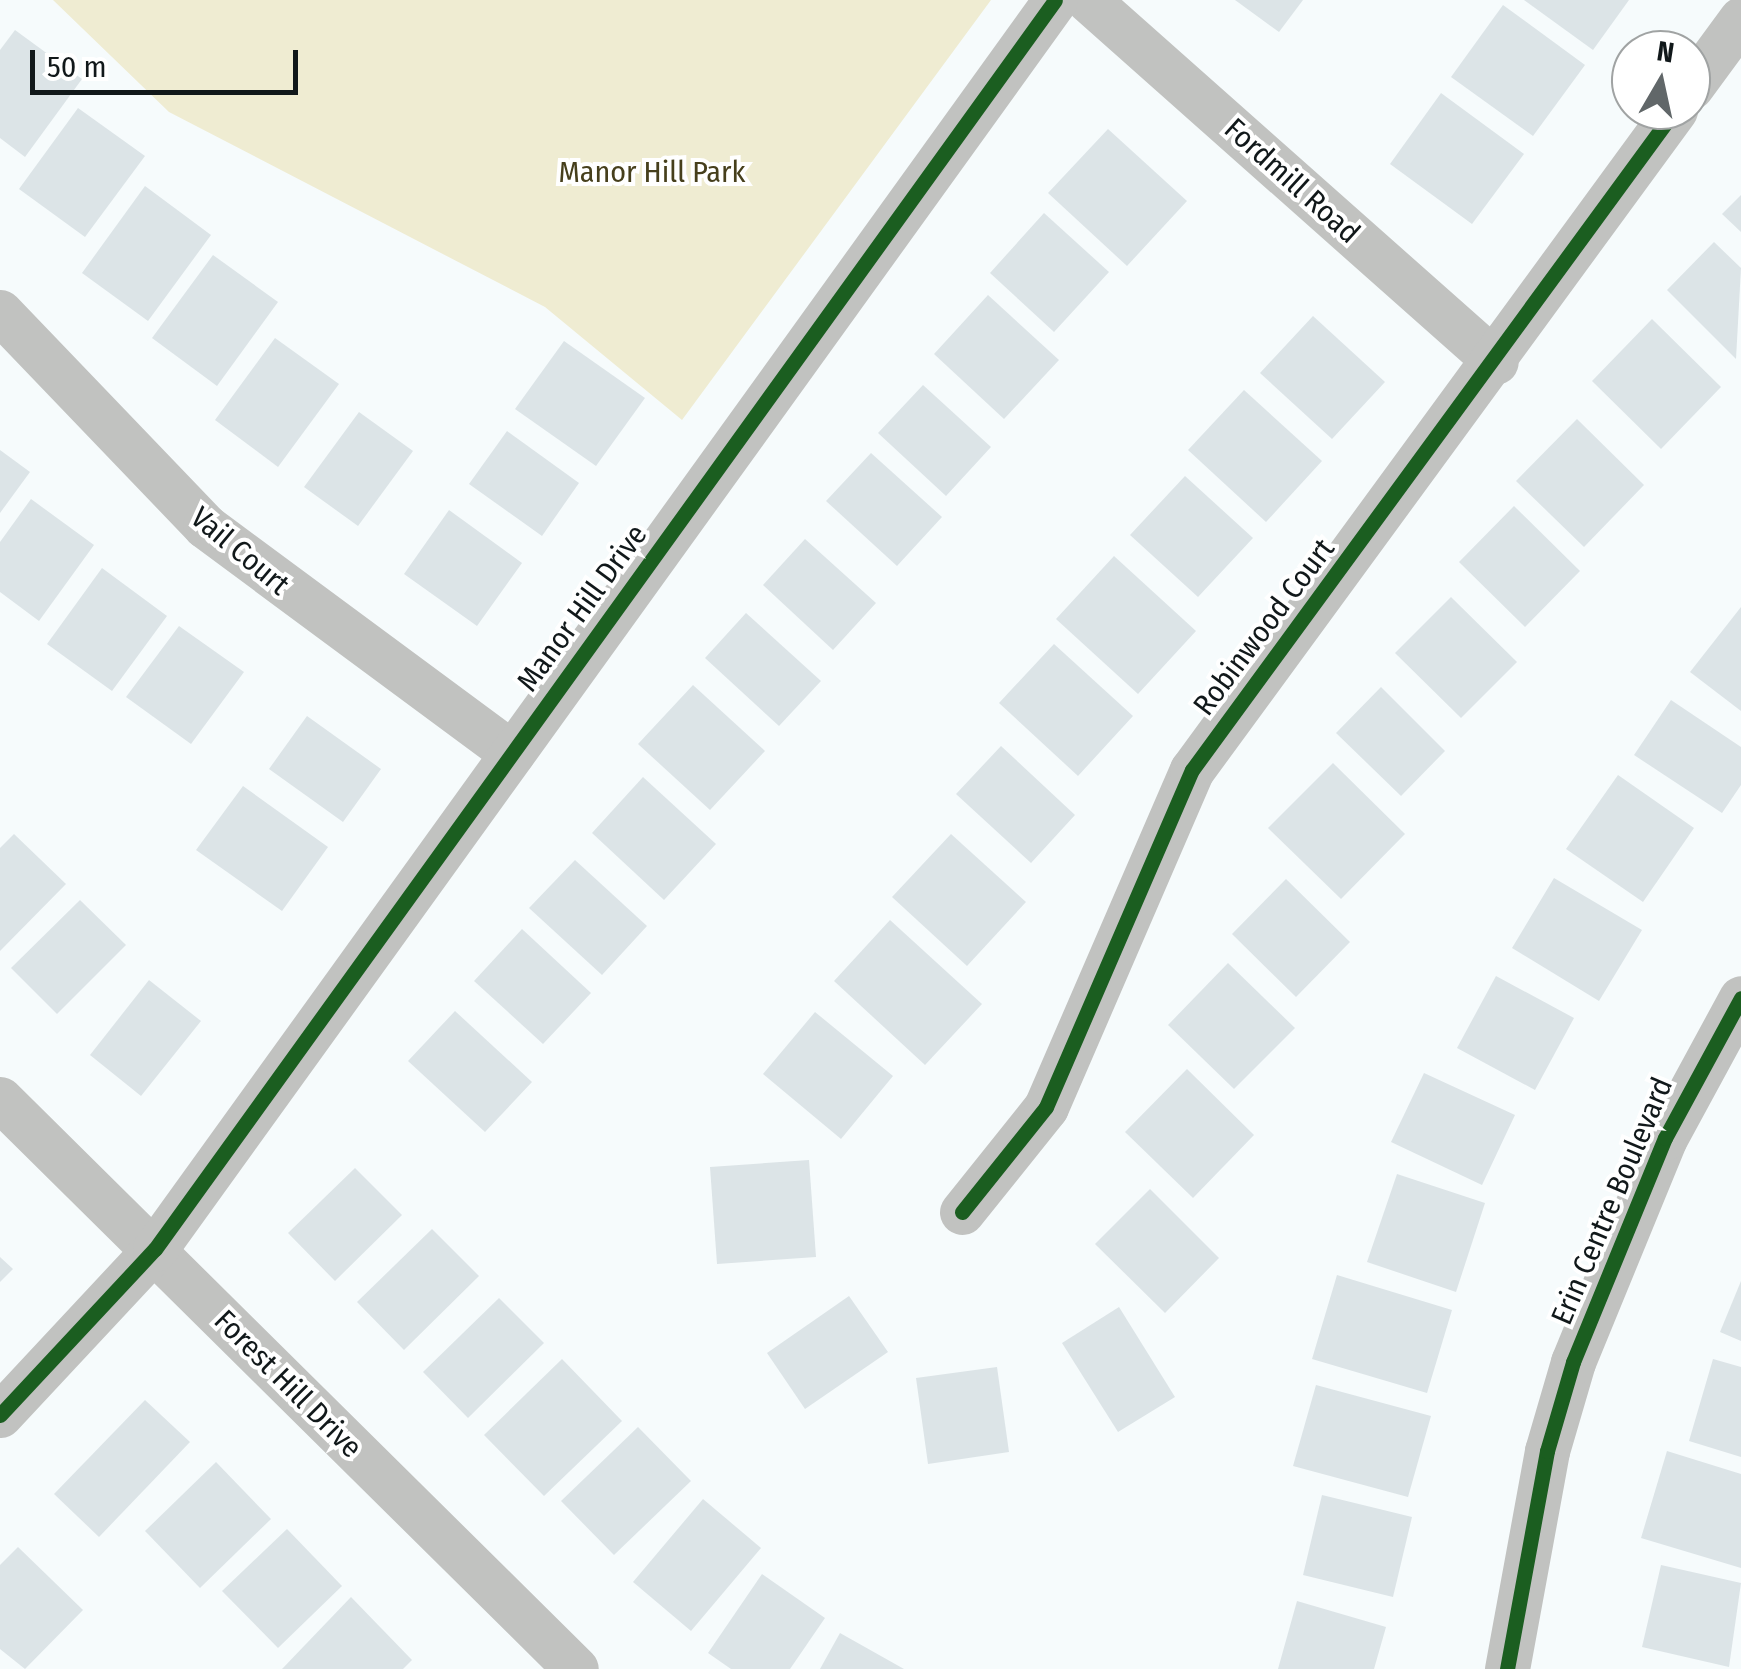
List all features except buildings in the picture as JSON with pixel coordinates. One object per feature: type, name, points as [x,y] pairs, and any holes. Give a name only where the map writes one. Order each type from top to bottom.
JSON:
[{"type":"street","name":"Manor Hill Drive","points":[[0,1415],[155,1249],[1056,0]]},
{"type":"street","name":"Fordmill Road","points":[[1088,0],[1496,362]]},
{"type":"street","points":[[1711,60],[1741,19]]},
{"type":"street","name":"Robinwood Court","points":[[962,1212],[1046,1107],[1192,770],[1496,362],[1661,130]]},
{"type":"street","name":"Vail Court","points":[[0,312],[205,526],[328,624],[512,753]]},
{"type":"street","name":"Erin Centre Boulevard","points":[[1507,1669],[1546,1450],[1573,1362],[1664,1138],[1741,998]]},
{"type":"street","name":"Forest Hill Drive","points":[[0,1099],[576,1669]]},
{"type":"green space","name":"Manor Hill Park","points":[[53,0],[991,0],[682,420],[545,307],[169,112]]},
{"type":"cycle path","points":[[0,1415],[155,1249],[1055,0]]},
{"type":"cycle path","points":[[962,1212],[1046,1107],[1192,770],[1660,130]]},
{"type":"cycle path","points":[[1507,1669],[1547,1451],[1573,1362],[1665,1138],[1741,998]]}]
